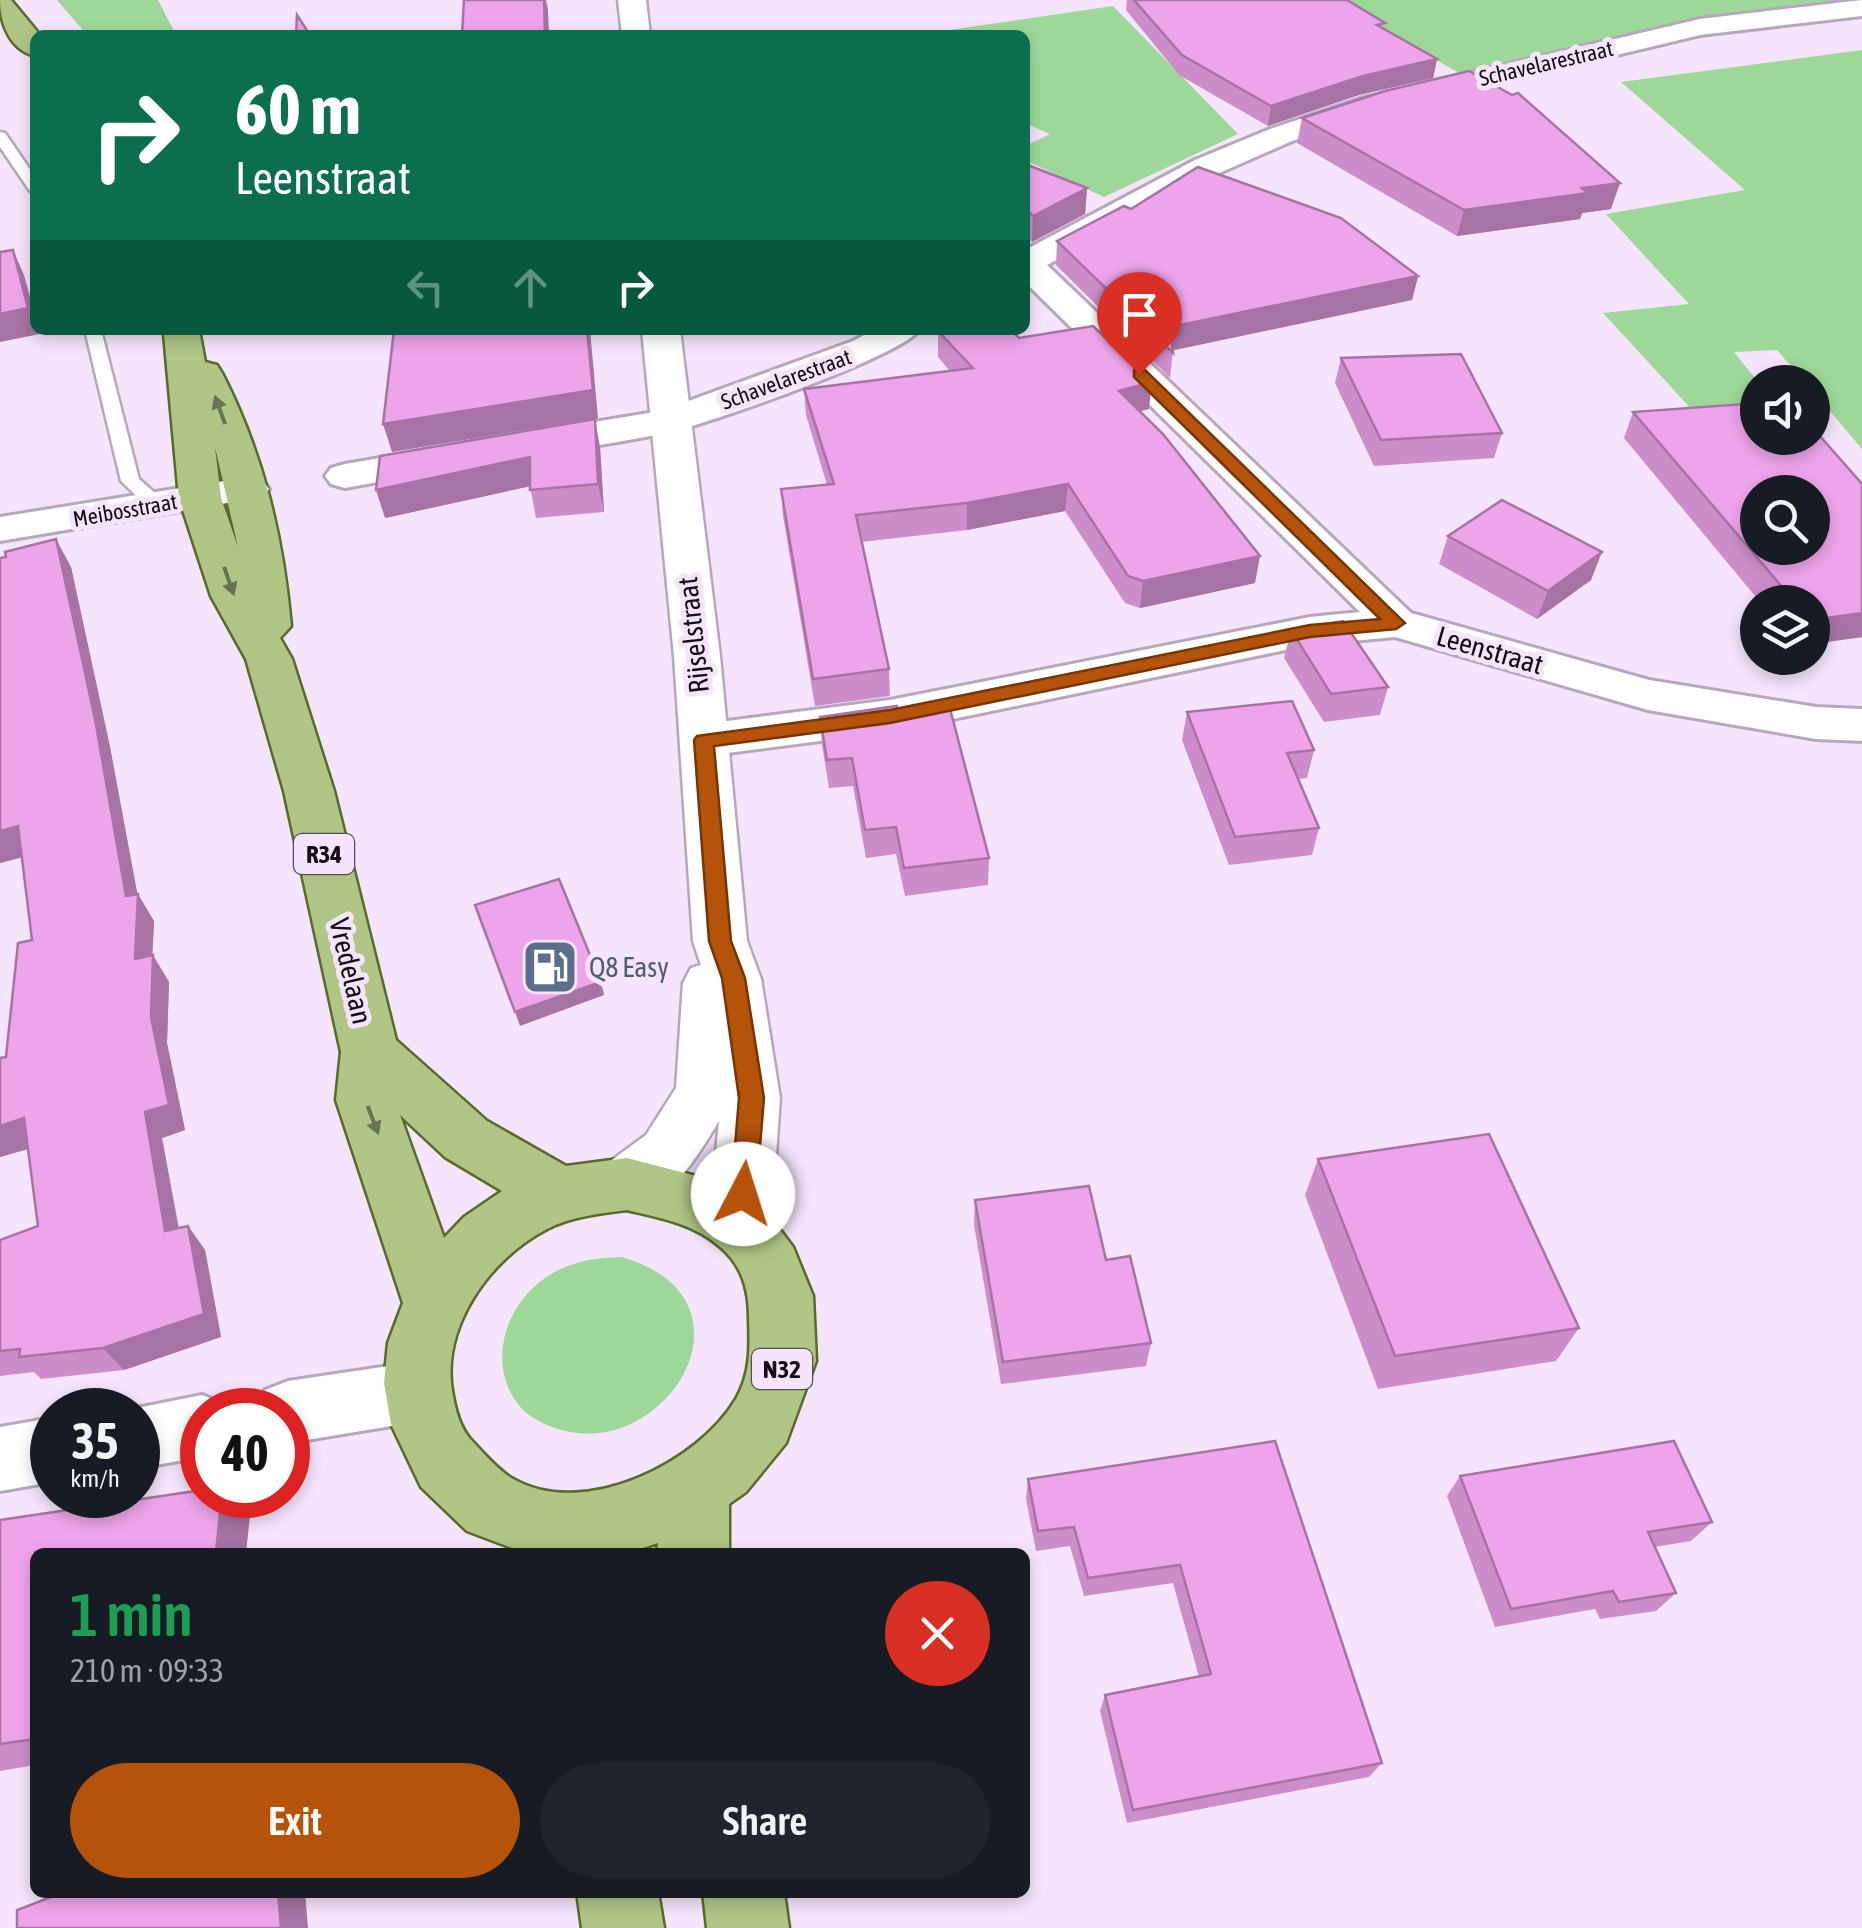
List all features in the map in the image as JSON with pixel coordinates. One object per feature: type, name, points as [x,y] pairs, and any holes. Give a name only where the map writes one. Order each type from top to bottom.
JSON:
[{"type":"main road","points":[[0,5],[30,41]]},
{"type":"main road","name":"Vredelaan","points":[[182,335],[200,498],[234,596],[269,659],[310,791],[370,1052],[365,1100],[434,1302]]},
{"type":"main road","name":"Vredelaan","points":[[184,335],[213,391],[249,489],[266,591],[269,659]]},
{"type":"main road","name":"Vredelaan","points":[[370,1052],[466,1139],[560,1194]]},
{"type":"main road","name":"N32","points":[[627,1184],[684,1198],[740,1226],[774,1270],[788,1327],[780,1388],[693,1523],[627,1522],[559,1540],[502,1512],[458,1483],[429,1441],[416,1392],[418,1346],[434,1302],[461,1260],[497,1227],[560,1194],[627,1184]]},
{"type":"main road","points":[[618,1898],[622,1928]]},
{"type":"main road","points":[[743,1898],[748,1928]]},
{"type":"street","points":[[632,0],[635,30]]},
{"type":"street","name":"Schavelarestraat","points":[[1030,260],[1206,166],[1370,105],[1700,27],[1862,8]]},
{"type":"street","points":[[1030,268],[1396,623]]},
{"type":"street","name":"Rijselstraat","points":[[662,335],[704,740],[720,941],[733,978],[752,1098],[740,1226]]},
{"type":"street","name":"Schavelarestraat","points":[[669,421],[866,349],[892,335]]},
{"type":"street","points":[[345,476],[669,421]]},
{"type":"street","name":"Meibosstraat","points":[[0,529],[249,489]]},
{"type":"street","name":"Leenstraat","points":[[704,740],[890,716],[1310,631],[1396,623],[1648,695],[1816,723],[1862,725]]},
{"type":"street","name":"Rijselstraat","points":[[627,1184],[667,1153],[706,1093],[711,982],[720,941]]},
{"type":"street","points":[[310,1409],[416,1392]]},
{"type":"street","points":[[0,1459],[30,1454]]},
{"type":"lane","points":[[0,136],[30,181]]},
{"type":"lane","points":[[93,335],[130,482],[157,505]]},
{"type":"green space","points":[[57,0],[158,0],[173,30],[83,30]]},
{"type":"green space","points":[[1331,0],[1849,0],[1732,13],[1459,73]]},
{"type":"green space","points":[[1113,6],[1238,134],[1104,197],[1030,162],[1030,144],[1050,134],[1030,125],[1030,30],[949,30]]},
{"type":"green space","points":[[1862,50],[1862,449],[1830,411],[1830,365],[1790,365],[1777,350],[1734,352],[1744,365],[1740,365],[1740,410],[1695,413],[1603,313],[1689,304],[1606,214],[1745,190],[1621,82]]},
{"type":"green space","points":[[622,1257],[665,1278],[688,1306],[694,1339],[685,1372],[664,1401],[634,1422],[598,1433],[558,1429],[540,1422],[519,1405],[506,1382],[502,1362],[509,1324],[530,1291],[545,1278],[578,1263]]},
{"type":"building","points":[[464,0],[544,0],[545,30],[462,30]]},
{"type":"building","points":[[1134,0],[1347,0],[1385,23],[1377,25],[1437,59],[1363,76],[1271,106],[1182,55]]},
{"type":"building","points":[[297,15],[307,30],[296,30]]},
{"type":"building","points":[[1469,71],[1512,95],[1518,93],[1620,183],[1582,188],[1588,193],[1464,210],[1302,118],[1385,91]]},
{"type":"building","points":[[1030,166],[1087,188],[1033,216]]},
{"type":"building","points":[[1198,167],[1341,218],[1418,276],[1170,327],[1173,353],[1057,241],[1124,206],[1131,209]]},
{"type":"building","points":[[13,250],[28,308],[0,314],[0,252]]},
{"type":"building","points":[[1093,326],[1152,382],[1119,391],[1163,434],[1260,556],[1143,581],[1128,576],[1068,484],[967,503],[856,515],[889,669],[813,679],[781,489],[834,484],[804,389],[973,368],[942,335],[1019,338]]},
{"type":"building","points":[[393,335],[588,335],[593,390],[383,424]]},
{"type":"building","points":[[1461,354],[1502,433],[1381,440],[1341,358]]},
{"type":"building","points":[[1740,404],[1740,455],[1830,455],[1830,448],[1862,484],[1862,613],[1830,617],[1830,585],[1781,585],[1763,565],[1830,565],[1830,475],[1740,475],[1740,537],[1633,412]]},
{"type":"building","points":[[595,419],[598,484],[530,490],[530,457],[376,490],[380,456]]},
{"type":"building","points":[[1502,500],[1602,552],[1548,591],[1448,536]]},
{"type":"building","points":[[56,539],[95,719],[126,896],[138,894],[135,959],[153,955],[151,1017],[169,1105],[145,1112],[165,1231],[188,1226],[204,1314],[103,1348],[19,1357],[20,1349],[0,1351],[0,1240],[38,1226],[24,1118],[0,1126],[0,1058],[6,1057],[18,943],[32,940],[18,826],[0,831],[0,558],[6,557],[5,552]]},
{"type":"building","points":[[1343,621],[1388,687],[1331,694],[1291,630]]},
{"type":"building","points":[[948,701],[989,858],[904,868],[896,827],[865,830],[852,758],[827,760],[820,717],[897,706],[898,711]]},
{"type":"building","points":[[1292,701],[1314,750],[1287,753],[1319,828],[1235,837],[1187,712]]},
{"type":"building","points":[[559,879],[601,982],[515,1012],[475,905]]},
{"type":"building","points":[[1489,1134],[1579,1328],[1395,1356],[1318,1159]]},
{"type":"building","points":[[1089,1186],[1106,1260],[1130,1256],[1151,1343],[1003,1362],[975,1200]]},
{"type":"building","points":[[1275,1441],[1382,1763],[1133,1810],[1105,1695],[1211,1674],[1180,1565],[1088,1578],[1074,1527],[1038,1531],[1028,1479]]},
{"type":"building","points":[[1674,1441],[1712,1522],[1648,1532],[1676,1593],[1619,1602],[1613,1591],[1511,1609],[1460,1476]]},
{"type":"building","points":[[180,1493],[180,1518],[220,1518],[216,1548],[30,1548],[30,1740],[0,1744],[0,1520],[30,1516],[160,1518],[160,1496]]},
{"type":"building","points":[[48,1898],[278,1898],[281,1928],[17,1928],[17,1910]]},
{"type":"place","name":"Q8 Easy","points":[[550,967]]},
{"type":"route","points":[[743,1194],[752,1098],[742,1021],[720,941],[704,740],[890,716],[1310,631],[1396,623],[1139,374]]}]
